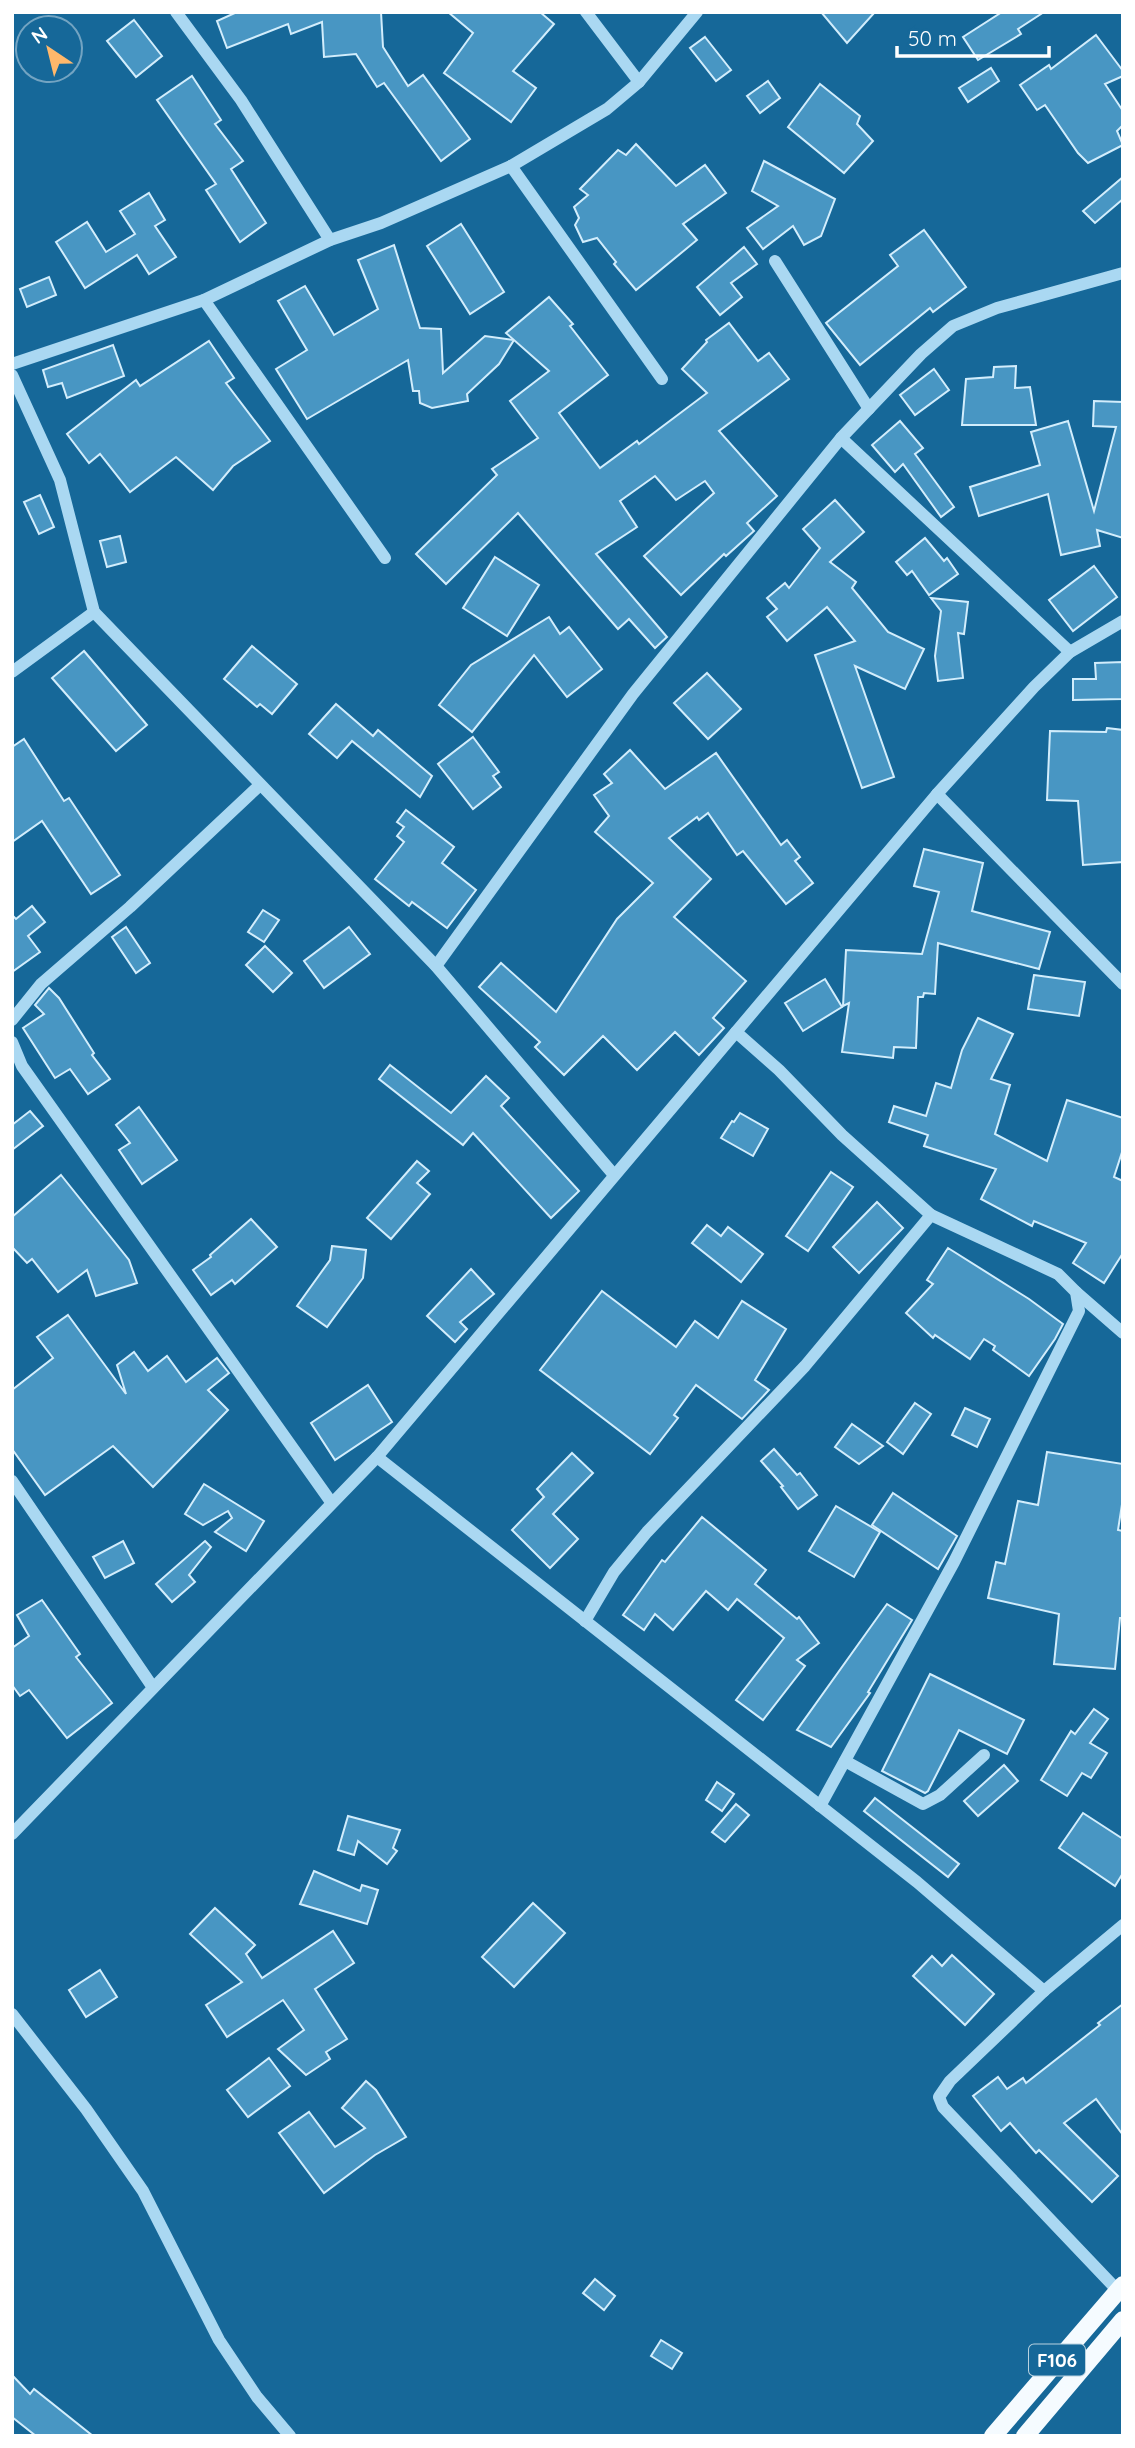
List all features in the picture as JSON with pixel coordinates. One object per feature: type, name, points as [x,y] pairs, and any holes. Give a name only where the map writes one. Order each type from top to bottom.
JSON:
[{"type":"main road","name":"F106","points":[[993,2436],[1121,2290]]},
{"type":"main road","name":"F106","points":[[1025,2436],[1123,2320]]},
{"type":"street","points":[[176,12],[241,100],[330,240]]},
{"type":"street","points":[[586,12],[639,82]]},
{"type":"street","points":[[12,364],[204,300],[330,240],[381,223],[511,166],[607,109],[639,82],[697,12]]},
{"type":"street","points":[[511,166],[662,379]]},
{"type":"street","points":[[775,261],[869,409]]},
{"type":"street","points":[[436,966],[633,694],[841,438],[921,354],[953,326],[997,308],[1123,272]]},
{"type":"street","points":[[204,300],[385,558]]},
{"type":"street","points":[[12,375],[60,480],[94,612],[436,966],[614,1175]]},
{"type":"street","points":[[841,438],[1070,652]]},
{"type":"street","points":[[12,672],[94,612]]},
{"type":"street","points":[[12,1834],[152,1686],[377,1457],[937,794],[1034,687],[1070,652],[1123,621]]},
{"type":"street","points":[[12,1020],[41,984],[130,907],[260,785]]},
{"type":"street","points":[[937,794],[1122,982]]},
{"type":"street","points":[[736,1032],[779,1070],[842,1135],[931,1215],[1058,1274],[1123,1333]]},
{"type":"street","points":[[12,1042],[22,1066],[331,1502]]},
{"type":"street","points":[[585,1621],[614,1572],[648,1532],[805,1366],[931,1215]]},
{"type":"street","points":[[820,1806],[954,1562],[1079,1311],[1076,1292]]},
{"type":"street","points":[[377,1457],[917,1882],[1044,1991]]},
{"type":"street","points":[[12,1481],[152,1686]]},
{"type":"street","points":[[845,1761],[923,1804],[940,1795],[984,1755]]},
{"type":"street","points":[[1121,2290],[943,2107],[939,2097],[950,2081],[1044,1991],[1123,1925]]},
{"type":"street","points":[[12,2014],[86,2109],[143,2191],[219,2340],[257,2397],[290,2436]]},
{"type":"building","points":[[237,12],[381,12],[383,47],[408,86],[423,75],[470,139],[441,161],[384,83],[377,87],[356,54],[324,57],[322,22],[291,34],[288,24],[227,48],[217,21]]},
{"type":"building","points":[[448,12],[540,12],[554,24],[513,71],[536,88],[511,122],[444,73],[473,33]]},
{"type":"building","points":[[821,12],[875,12],[847,43]]},
{"type":"building","points":[[1002,12],[1044,12],[1018,29],[1021,34],[978,60],[963,37]]},
{"type":"building","points":[[134,20],[162,56],[136,77],[107,41]]},
{"type":"building","points":[[1096,35],[1123,71],[1123,76],[1105,84],[1123,111],[1123,125],[1117,131],[1123,145],[1088,163],[1045,105],[1037,110],[1020,85],[1049,65],[1051,69]]},
{"type":"building","points":[[705,37],[731,70],[716,81],[690,48]]},
{"type":"building","points":[[991,68],[999,81],[968,102],[959,88]]},
{"type":"building","points":[[192,76],[221,120],[215,124],[243,161],[231,169],[266,223],[240,242],[206,190],[216,184],[157,100]]},
{"type":"building","points":[[768,81],[780,98],[760,113],[747,96]]},
{"type":"building","points":[[820,84],[860,116],[857,124],[873,141],[844,173],[788,127]]},
{"type":"building","points":[[636,144],[676,186],[705,165],[726,193],[683,224],[697,240],[636,290],[597,238],[583,242],[575,225],[579,218],[574,207],[588,195],[580,189],[618,150],[626,155]]},
{"type":"building","points":[[764,161],[835,199],[821,236],[804,245],[793,226],[763,249],[747,228],[778,206],[752,191]]},
{"type":"building","points":[[1123,177],[1123,199],[1095,223],[1083,211]]},
{"type":"building","points":[[149,193],[165,220],[155,226],[176,257],[149,274],[137,255],[85,288],[56,242],[87,222],[106,252],[135,234],[120,211]]},
{"type":"building","points":[[461,224],[504,292],[470,314],[427,246]]},
{"type":"building","points":[[924,230],[966,287],[933,312],[930,308],[860,365],[826,323],[898,266],[890,255]]},
{"type":"building","points":[[394,245],[420,328],[441,329],[443,373],[485,336],[514,340],[499,364],[467,394],[468,401],[432,408],[420,403],[419,391],[413,391],[408,360],[307,419],[276,369],[307,350],[278,301],[305,286],[334,335],[378,309],[358,260]]},
{"type":"building","points":[[744,247],[757,264],[731,283],[742,297],[720,315],[697,287]]},
{"type":"building","points":[[49,277],[56,295],[27,307],[20,289]]},
{"type":"building","points":[[549,297],[573,324],[570,326],[608,375],[559,413],[600,468],[637,441],[639,444],[707,393],[682,369],[706,340],[729,323],[758,361],[769,353],[789,379],[719,431],[777,496],[747,523],[754,531],[726,556],[724,554],[681,595],[644,556],[714,493],[705,481],[676,500],[655,476],[620,501],[637,527],[596,554],[667,637],[655,648],[629,619],[618,629],[518,513],[446,584],[416,554],[497,475],[492,469],[538,438],[510,401],[549,371],[506,333]]},
{"type":"building","points":[[209,341],[234,378],[226,383],[270,441],[233,466],[213,490],[176,457],[130,492],[100,454],[89,463],[67,434],[136,380],[140,386]]},
{"type":"building","points":[[113,345],[124,376],[67,398],[62,383],[48,387],[43,370]]},
{"type":"building","points":[[1016,366],[1015,388],[1030,387],[1036,425],[962,425],[966,379],[993,377],[994,367]]},
{"type":"building","points":[[934,369],[949,390],[915,415],[900,395]]},
{"type":"building","points":[[1094,401],[1123,402],[1123,538],[1097,530],[1100,546],[1061,555],[1048,494],[979,516],[970,487],[1040,465],[1031,432],[1068,421],[1094,511],[1116,427],[1093,426]]},
{"type":"building","points":[[900,421],[923,448],[915,454],[954,507],[941,517],[903,464],[895,472],[872,445]]},
{"type":"building","points":[[40,495],[54,527],[39,534],[24,502]]},
{"type":"building","points":[[835,500],[864,532],[830,562],[856,582],[852,588],[888,632],[924,649],[905,689],[855,666],[894,777],[862,788],[815,655],[855,641],[827,607],[787,641],[767,617],[777,609],[767,598],[785,583],[789,588],[820,548],[803,529]]},
{"type":"building","points":[[120,536],[126,562],[107,567],[100,541]]},
{"type":"building","points":[[925,538],[944,561],[947,558],[958,574],[929,595],[912,571],[907,575],[896,562]]},
{"type":"building","points":[[495,557],[539,585],[507,636],[463,608]]},
{"type":"building","points":[[1094,566],[1117,597],[1073,631],[1049,600]]},
{"type":"building","points":[[931,598],[968,602],[964,634],[958,633],[963,678],[938,681],[935,656],[941,611]]},
{"type":"building","points":[[549,617],[560,634],[569,627],[602,669],[567,697],[534,655],[472,732],[439,705],[471,665]]},
{"type":"building","points":[[252,646],[297,684],[272,714],[260,704],[257,707],[224,679]]},
{"type":"building","points":[[84,651],[147,725],[116,751],[52,678]]},
{"type":"building","points":[[1123,662],[1123,699],[1073,700],[1073,679],[1096,679],[1095,663]]},
{"type":"building","points":[[707,673],[741,709],[708,739],[674,703]]},
{"type":"building","points":[[336,704],[373,736],[378,730],[432,776],[420,797],[352,741],[337,758],[309,734]]},
{"type":"building","points":[[1107,728],[1123,730],[1123,862],[1083,865],[1078,801],[1047,800],[1050,731],[1106,732]]},
{"type":"building","points":[[473,737],[499,772],[493,776],[501,787],[473,809],[438,764]]},
{"type":"building","points":[[24,739],[64,801],[69,798],[120,875],[91,894],[42,821],[12,842],[12,747]]},
{"type":"building","points":[[630,750],[665,789],[716,753],[781,845],[787,840],[800,857],[795,861],[813,883],[786,904],[743,851],[737,855],[708,813],[699,820],[697,817],[669,838],[711,879],[674,917],[746,981],[713,1018],[724,1028],[699,1055],[675,1032],[637,1070],[603,1036],[564,1075],[535,1047],[540,1042],[479,987],[501,963],[556,1012],[617,919],[653,883],[595,832],[609,816],[594,795],[612,783],[604,774]]},
{"type":"building","points":[[406,810],[454,847],[442,863],[476,890],[447,928],[412,902],[409,906],[375,879],[404,842],[397,836],[404,827],[397,822]]},
{"type":"building","points":[[924,849],[983,863],[972,911],[1050,932],[1039,969],[938,943],[935,994],[924,993],[923,997],[918,997],[916,1048],[894,1047],[893,1058],[842,1052],[849,1003],[843,1006],[846,950],[922,954],[939,892],[914,886]]},
{"type":"building","points":[[32,906],[45,922],[28,936],[40,952],[12,972],[12,915],[16,919]]},
{"type":"building","points":[[263,910],[279,920],[264,942],[248,932]]},
{"type":"building","points":[[126,927],[150,963],[136,973],[112,937]]},
{"type":"building","points":[[349,927],[370,954],[324,988],[304,961]]},
{"type":"building","points":[[265,946],[292,973],[273,992],[246,965]]},
{"type":"building","points":[[1034,975],[1085,982],[1079,1016],[1028,1009]]},
{"type":"building","points":[[825,979],[842,1007],[803,1031],[785,1003]]},
{"type":"building","points":[[49,988],[59,998],[94,1053],[92,1055],[110,1079],[88,1094],[70,1069],[55,1078],[23,1028],[44,1014],[35,1005]]},
{"type":"building","points":[[978,1018],[1013,1034],[991,1079],[1010,1085],[995,1134],[1047,1161],[1067,1100],[1123,1118],[1123,1149],[1114,1177],[1123,1181],[1123,1253],[1104,1283],[1073,1263],[1086,1243],[1034,1221],[1032,1226],[981,1199],[996,1169],[924,1146],[928,1135],[889,1122],[894,1106],[926,1116],[936,1083],[951,1088],[962,1050]]},
{"type":"building","points":[[390,1065],[451,1113],[486,1076],[509,1098],[501,1106],[579,1191],[551,1218],[473,1133],[463,1145],[379,1079]]},
{"type":"building","points":[[139,1107],[177,1160],[142,1184],[119,1150],[130,1143],[116,1125]]},
{"type":"building","points":[[30,1111],[43,1126],[12,1150],[12,1125]]},
{"type":"building","points":[[740,1113],[768,1129],[753,1156],[721,1138]]},
{"type":"building","points":[[417,1161],[429,1171],[417,1183],[430,1194],[391,1239],[367,1218]]},
{"type":"building","points":[[831,1172],[853,1187],[808,1251],[786,1236]]},
{"type":"building","points":[[61,1175],[129,1260],[137,1283],[96,1296],[87,1270],[58,1292],[32,1259],[27,1263],[12,1247],[12,1217]]},
{"type":"building","points":[[877,1202],[903,1228],[859,1273],[833,1247]]},
{"type":"building","points":[[251,1219],[277,1247],[235,1284],[232,1280],[211,1295],[193,1270],[211,1257],[210,1255]]},
{"type":"building","points":[[707,1225],[721,1236],[728,1227],[763,1254],[741,1282],[692,1243]]},
{"type":"building","points":[[332,1246],[366,1250],[363,1278],[327,1327],[297,1306],[330,1260]]},
{"type":"building","points":[[948,1248],[1029,1299],[1063,1324],[1029,1376],[993,1350],[995,1346],[984,1339],[970,1359],[935,1335],[933,1338],[906,1313],[933,1284],[927,1280]]},
{"type":"building","points":[[471,1269],[494,1294],[460,1322],[467,1329],[455,1342],[427,1316]]},
{"type":"building","points":[[602,1291],[676,1347],[695,1321],[718,1338],[742,1301],[786,1329],[755,1380],[769,1390],[742,1419],[696,1385],[674,1415],[678,1418],[650,1454],[540,1370]]},
{"type":"building","points":[[68,1315],[126,1394],[117,1365],[134,1352],[148,1371],[167,1356],[186,1382],[217,1358],[229,1373],[208,1390],[228,1410],[153,1487],[113,1446],[45,1495],[12,1449],[12,1390],[53,1358],[37,1337]]},
{"type":"building","points":[[368,1385],[392,1422],[335,1460],[311,1423]]},
{"type":"building","points":[[915,1403],[931,1414],[903,1454],[887,1442]]},
{"type":"building","points":[[965,1408],[990,1419],[977,1447],[952,1435]]},
{"type":"building","points":[[852,1424],[883,1446],[859,1464],[835,1447]]},
{"type":"building","points":[[774,1449],[797,1475],[800,1473],[817,1495],[798,1509],[781,1487],[783,1486],[761,1461]]},
{"type":"building","points":[[1047,1452],[1123,1464],[1123,1498],[1118,1530],[1123,1531],[1123,1618],[1120,1618],[1115,1669],[1054,1664],[1059,1614],[988,1598],[996,1562],[1005,1564],[1018,1501],[1038,1505]]},
{"type":"building","points":[[572,1453],[593,1473],[553,1514],[578,1539],[550,1568],[512,1530],[544,1497],[537,1489]]},
{"type":"building","points":[[204,1484],[264,1521],[246,1551],[215,1532],[232,1518],[228,1511],[203,1525],[185,1514]]},
{"type":"building","points":[[893,1493],[957,1536],[938,1569],[872,1525]]},
{"type":"building","points":[[836,1506],[880,1532],[854,1577],[809,1551]]},
{"type":"building","points":[[702,1517],[766,1570],[755,1584],[797,1619],[799,1617],[819,1643],[797,1660],[805,1666],[763,1720],[736,1700],[784,1638],[737,1599],[728,1610],[706,1591],[673,1630],[655,1614],[644,1630],[623,1615],[662,1560],[665,1562]]},
{"type":"building","points":[[123,1541],[134,1563],[105,1578],[93,1557]]},
{"type":"building","points":[[205,1541],[211,1547],[189,1575],[195,1582],[172,1602],[156,1584]]},
{"type":"building","points":[[42,1600],[80,1654],[76,1657],[112,1703],[67,1738],[29,1690],[20,1696],[12,1685],[12,1648],[29,1636],[17,1615]]},
{"type":"building","points":[[887,1604],[912,1620],[868,1692],[870,1693],[831,1747],[797,1730]]},
{"type":"building","points":[[930,1674],[1024,1720],[1007,1754],[959,1730],[925,1793],[882,1771]]},
{"type":"building","points":[[1094,1709],[1108,1719],[1090,1743],[1107,1753],[1091,1778],[1082,1773],[1067,1796],[1041,1780],[1071,1731],[1075,1734]]},
{"type":"building","points":[[1004,1765],[1018,1781],[978,1816],[964,1801]]},
{"type":"building","points":[[717,1782],[734,1794],[722,1811],[706,1800]]},
{"type":"building","points":[[875,1798],[959,1864],[948,1877],[864,1811]]},
{"type":"building","points":[[736,1804],[749,1815],[725,1842],[712,1832]]},
{"type":"building","points":[[1083,1813],[1123,1839],[1123,1873],[1115,1886],[1059,1848]]},
{"type":"building","points":[[348,1816],[400,1830],[393,1848],[397,1851],[387,1864],[358,1841],[354,1855],[338,1850]]},
{"type":"building","points":[[314,1871],[360,1891],[362,1885],[378,1890],[367,1924],[300,1904]]},
{"type":"building","points":[[533,1903],[565,1933],[514,1987],[482,1957]]},
{"type":"building","points":[[215,1908],[255,1945],[246,1954],[262,1978],[333,1931],[354,1963],[315,1989],[347,2039],[326,2052],[330,2059],[306,2075],[278,2049],[304,2030],[283,2000],[227,2037],[206,2005],[242,1982],[190,1934]]},
{"type":"building","points":[[952,1955],[994,1994],[965,2025],[913,1976],[932,1956],[942,1966]]},
{"type":"building","points":[[100,1970],[117,1997],[86,2017],[69,1990]]},
{"type":"building","points":[[1123,2004],[1123,2135],[1096,2099],[1064,2123],[1118,2176],[1092,2202],[1039,2150],[1036,2153],[1010,2123],[1001,2131],[973,2096],[998,2077],[1007,2089],[1023,2078],[1026,2083]]},
{"type":"building","points":[[269,2058],[290,2086],[248,2117],[227,2090]]},
{"type":"building","points":[[366,2081],[376,2090],[406,2137],[375,2155],[324,2193],[279,2133],[309,2112],[335,2147],[365,2128],[342,2108]]},
{"type":"building","points":[[595,2279],[615,2296],[604,2310],[583,2293]]},
{"type":"building","points":[[661,2340],[682,2353],[672,2369],[651,2356]]},
{"type":"building","points":[[12,2375],[30,2394],[34,2389],[93,2436],[36,2436],[12,2417]]}]
